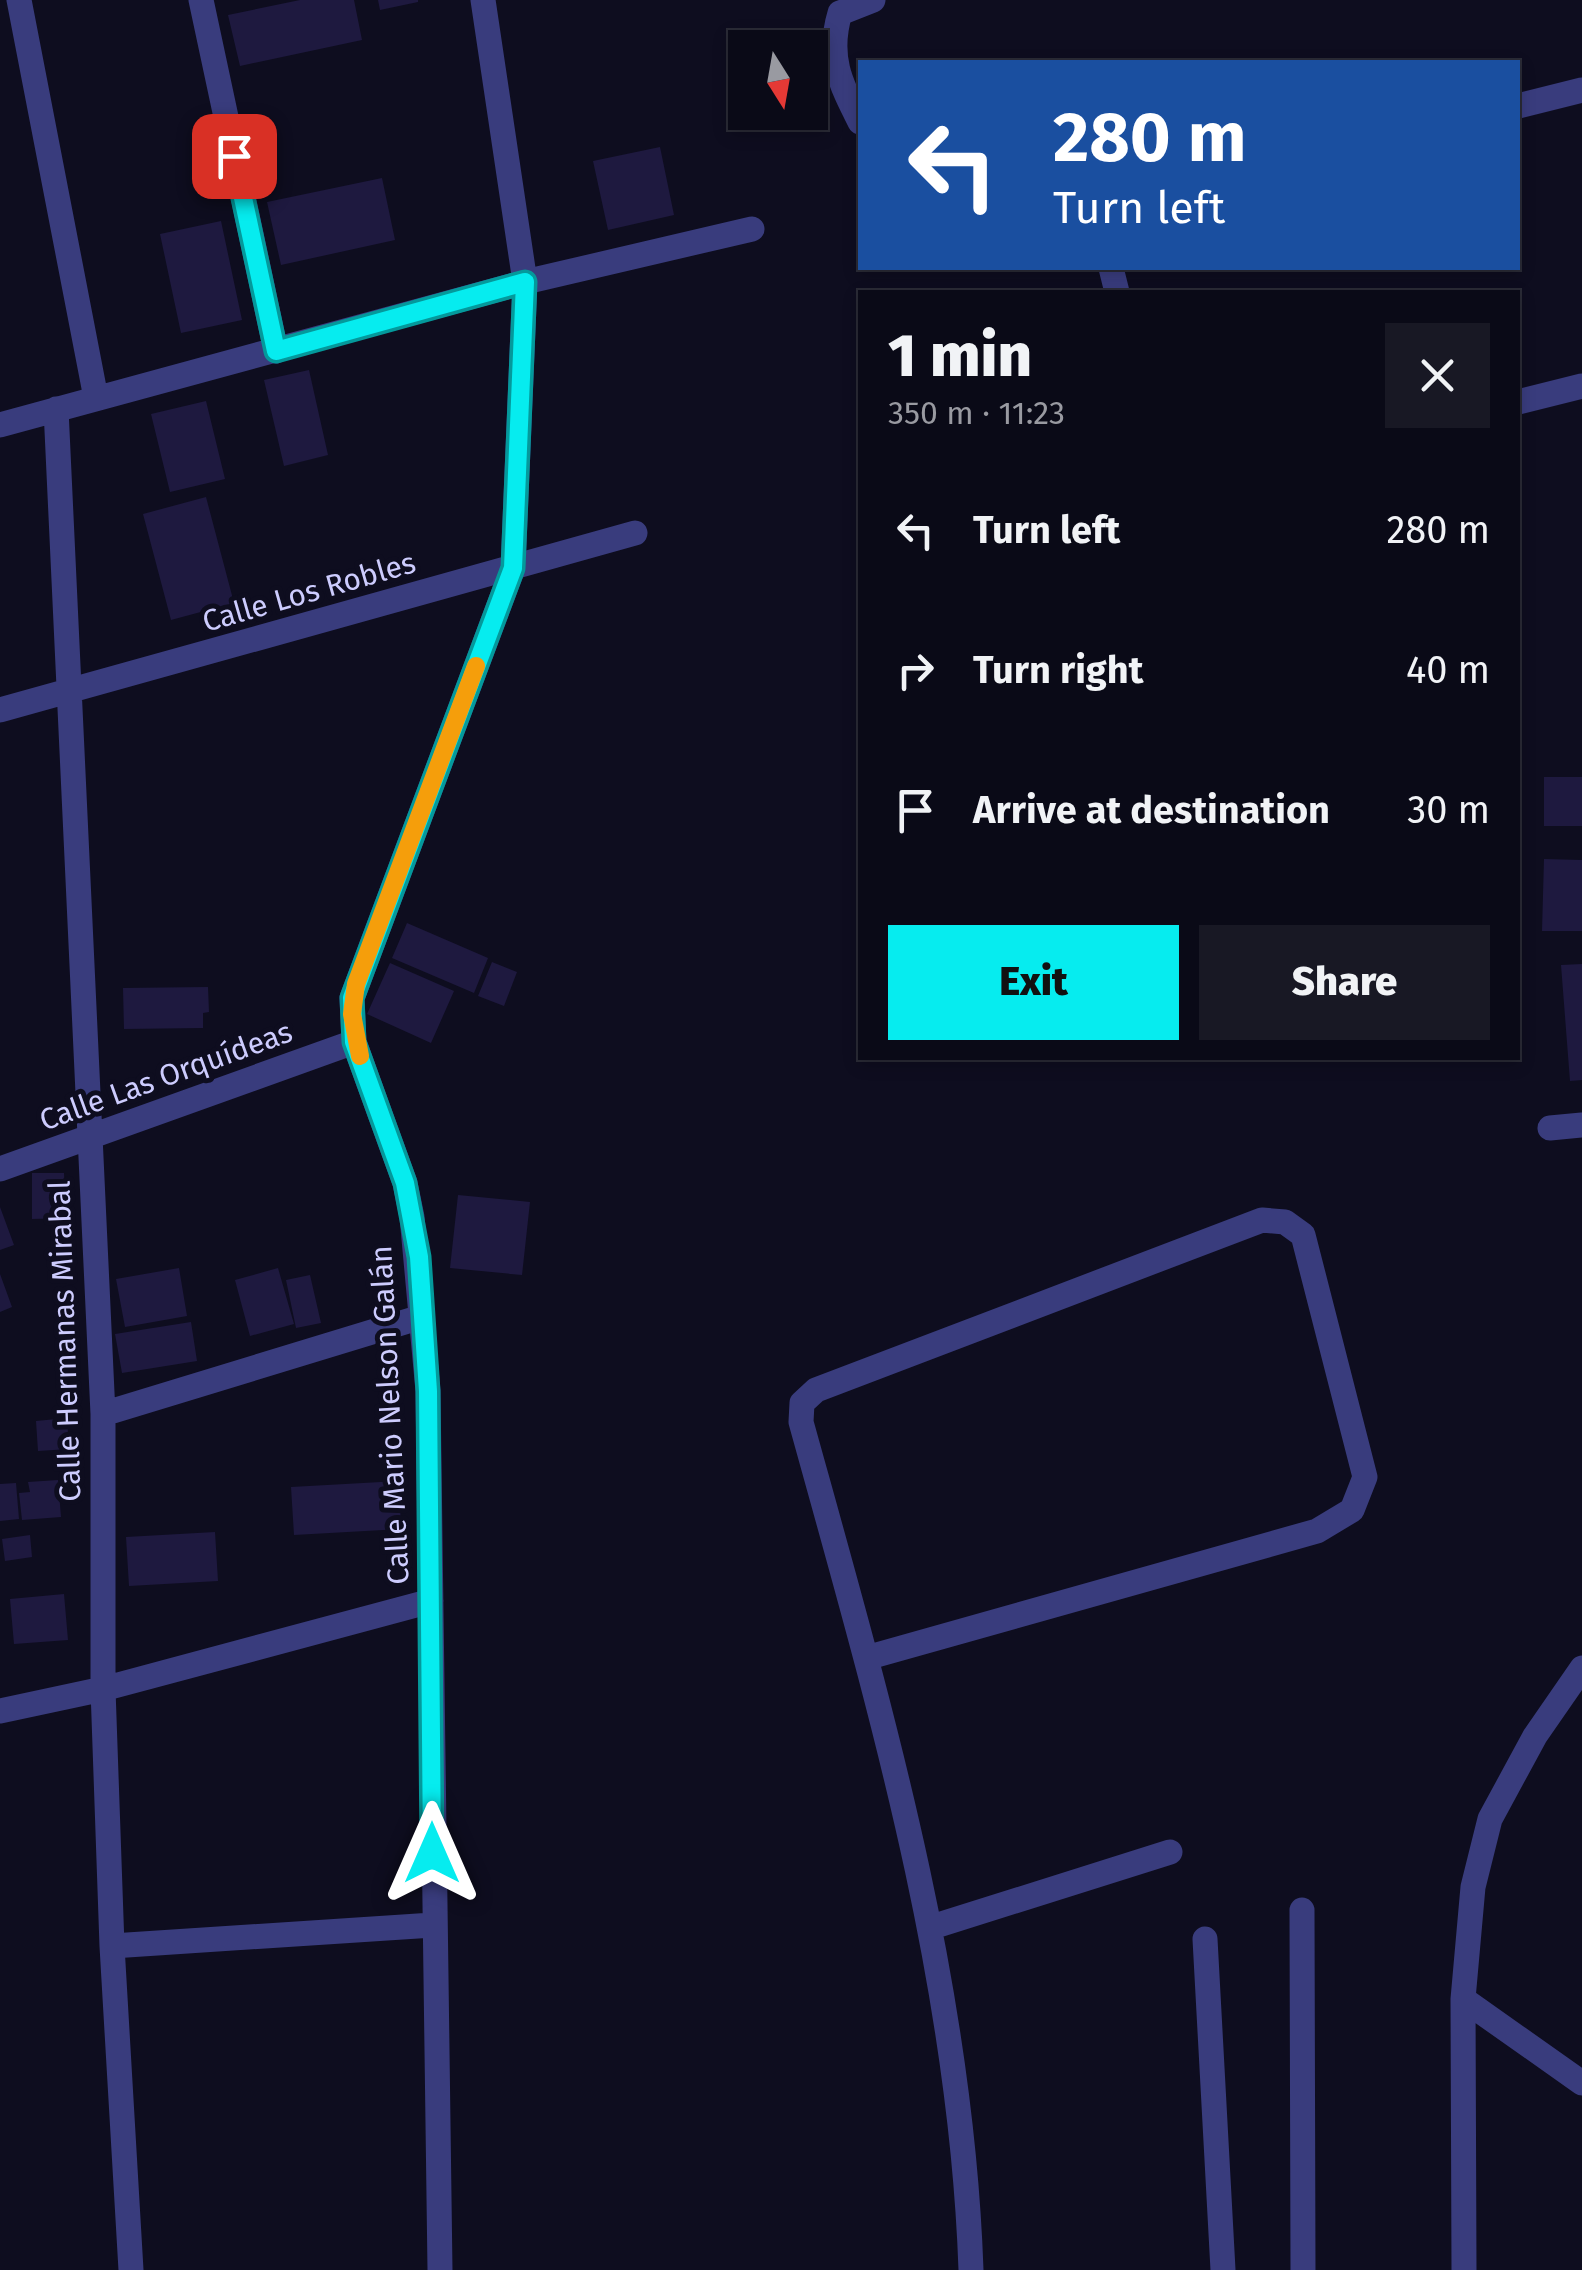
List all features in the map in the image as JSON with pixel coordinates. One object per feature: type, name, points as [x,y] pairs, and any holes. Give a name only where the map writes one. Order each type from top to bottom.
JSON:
[{"type":"street","points":[[19,0],[96,398]]},
{"type":"street","points":[[201,0],[276,351]]},
{"type":"street","name":"Calle Mario Nelson Galán","points":[[440,2270],[428,1391],[419,1257],[405,1183],[354,1042],[352,998],[513,568],[525,282],[483,0]]},
{"type":"street","points":[[858,118],[836,76],[831,42],[840,14],[873,0]]},
{"type":"street","points":[[1520,106],[1582,90]]},
{"type":"street","points":[[0,425],[525,282],[752,229]]},
{"type":"street","points":[[1520,402],[1582,386]]},
{"type":"street","name":"Calle Hermanas Mirabal","points":[[56,409],[103,1414],[103,1689],[112,1946],[132,2270]]},
{"type":"street","name":"Calle Los Robles","points":[[0,710],[635,534]]},
{"type":"street","name":"Calle Las Orquídeas","points":[[0,1169],[354,1042]]},
{"type":"street","points":[[1550,1128],[1582,1125]]},
{"type":"street","points":[[866,1658],[1317,1531],[1352,1510],[1365,1477],[1302,1235],[1284,1222],[1262,1220],[816,1390],[802,1403],[800,1422],[866,1658],[932,1927],[968,2185],[971,2270]]},
{"type":"street","points":[[103,1414],[422,1317]]},
{"type":"street","points":[[0,1711],[103,1689],[432,1601]]},
{"type":"street","points":[[1464,2270],[1464,1999],[1473,1887],[1490,1819],[1535,1736],[1582,1668]]},
{"type":"street","points":[[932,1927],[1170,1852]]},
{"type":"street","points":[[1302,1910],[1303,2270]]},
{"type":"street","points":[[112,1946],[433,1926]]},
{"type":"street","points":[[1205,1939],[1223,2270]]},
{"type":"street","points":[[1464,1999],[1582,2083]]},
{"type":"building","points":[[300,0],[354,0],[362,40],[240,66],[228,15]]},
{"type":"building","points":[[378,0],[418,0],[418,2],[380,10]]},
{"type":"building","points":[[660,147],[674,215],[608,230],[593,161]]},
{"type":"building","points":[[382,178],[395,240],[281,265],[267,202]]},
{"type":"building","points":[[221,221],[242,320],[181,333],[160,234]]},
{"type":"building","points":[[309,370],[328,455],[284,466],[264,380]]},
{"type":"building","points":[[206,401],[225,479],[170,492],[151,414]]},
{"type":"building","points":[[206,497],[234,603],[171,620],[143,514]]},
{"type":"building","points":[[1544,777],[1582,777],[1582,826],[1544,826]]},
{"type":"building","points":[[1544,859],[1582,860],[1582,931],[1542,931]]},
{"type":"building","points":[[407,923],[488,958],[474,993],[392,958]]},
{"type":"building","points":[[492,962],[517,972],[504,1006],[478,996]]},
{"type":"building","points":[[390,963],[454,991],[431,1043],[367,1014]]},
{"type":"building","points":[[1582,964],[1582,1080],[1570,1081],[1561,965]]},
{"type":"building","points":[[208,987],[209,1012],[203,1013],[203,1028],[124,1029],[123,988]]},
{"type":"building","points":[[32,1173],[64,1173],[66,1218],[32,1219]]},
{"type":"building","points":[[458,1195],[530,1202],[522,1275],[450,1268]]},
{"type":"building","points":[[0,1207],[14,1245],[0,1250]]},
{"type":"building","points":[[179,1268],[187,1316],[125,1327],[116,1279]]},
{"type":"building","points":[[278,1268],[294,1324],[250,1336],[235,1280]]},
{"type":"building","points":[[0,1274],[12,1307],[0,1312]]},
{"type":"building","points":[[310,1275],[321,1323],[296,1328],[286,1280]]},
{"type":"building","points":[[191,1322],[197,1361],[122,1373],[115,1334]]},
{"type":"building","points":[[67,1418],[69,1449],[38,1451],[36,1421]]},
{"type":"building","points":[[58,1480],[61,1517],[22,1520],[19,1493],[30,1492],[28,1482]]},
{"type":"building","points":[[399,1481],[401,1529],[294,1535],[291,1487]]},
{"type":"building","points":[[16,1483],[19,1519],[0,1521],[0,1484]]},
{"type":"building","points":[[215,1532],[218,1581],[129,1586],[126,1537]]},
{"type":"building","points":[[30,1535],[32,1557],[5,1561],[2,1539]]},
{"type":"building","points":[[64,1594],[68,1640],[14,1644],[10,1599]]},
{"type":"slow traffic","points":[[360,1056],[354,1042],[352,1014],[356,984],[476,666]]},
{"type":"route","points":[[234,156],[276,351],[525,282],[513,568],[352,998],[354,1042],[405,1183],[419,1257],[428,1391],[432,1853]]}]
